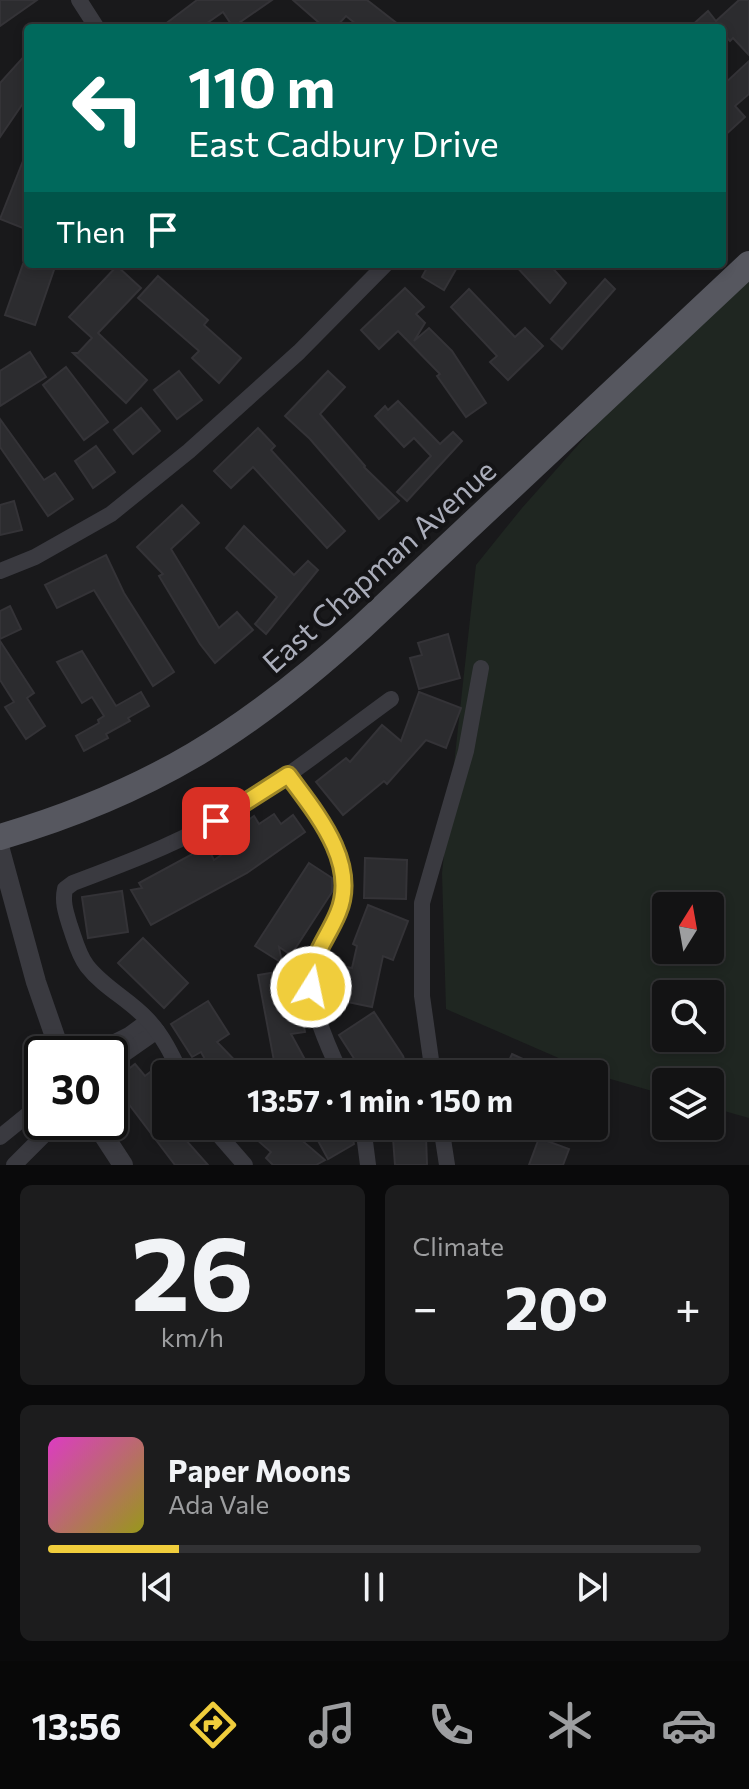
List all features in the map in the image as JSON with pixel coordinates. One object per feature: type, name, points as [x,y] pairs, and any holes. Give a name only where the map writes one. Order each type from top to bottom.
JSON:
[{"type":"main road","name":"East Chapman Avenue","points":[[0,837],[93,807],[196,756],[311,674],[749,264]]},
{"type":"street","points":[[79,0],[94,24]]},
{"type":"street","points":[[0,571],[35,557],[123,505],[179,460],[299,352],[379,268]]},
{"type":"street","points":[[431,1060],[422,996],[422,903],[466,751],[481,668]]},
{"type":"street","points":[[173,1060],[153,1026],[87,966],[79,953],[67,914],[63,898],[65,889],[73,883],[135,861],[216,821],[288,775],[391,699]]},
{"type":"street","points":[[288,775],[317,814],[342,869],[342,900],[337,916],[319,947],[311,973],[311,987],[326,1042],[334,1060]]},
{"type":"street","points":[[0,850],[36,982],[55,1036]]},
{"type":"street","points":[[128,1037],[153,1026]]},
{"type":"street","points":[[128,1048],[153,1026]]},
{"type":"street","points":[[0,1137],[24,1118]]},
{"type":"street","points":[[14,1165],[39,1140]]},
{"type":"street","points":[[107,1140],[123,1165]]},
{"type":"street","points":[[223,1140],[245,1165]]},
{"type":"street","points":[[364,1140],[366,1161]]},
{"type":"street","points":[[443,1140],[447,1165]]},
{"type":"shaded area","points":[[749,259],[749,1118],[724,1111],[724,1068],[652,1068],[652,1091],[608,1078],[608,1060],[563,1060],[446,1009],[442,873],[476,565],[522,508],[715,291]]},
{"type":"building","points":[[0,0],[37,0],[0,26]]},
{"type":"building","points":[[197,0],[272,0],[237,24],[231,24],[223,12],[206,24],[165,24]]},
{"type":"building","points":[[293,0],[367,0],[398,24],[356,24],[346,16],[339,24],[320,24]]},
{"type":"building","points":[[739,0],[749,0],[749,55],[733,38],[730,41],[726,36],[726,24],[693,24],[708,11],[716,21]]},
{"type":"building","points":[[24,56],[24,102],[0,137],[0,83]]},
{"type":"building","points":[[749,61],[749,94],[735,106],[745,117],[726,134],[726,82]]},
{"type":"building","points":[[24,159],[24,228],[0,219]]},
{"type":"building","points":[[23,264],[24,268],[55,268],[35,325],[5,315]]},
{"type":"building","points":[[115,268],[119,268],[141,288],[98,333],[147,380],[126,403],[73,353],[78,353],[92,338],[69,317]]},
{"type":"building","points":[[427,268],[457,268],[444,290],[422,277]]},
{"type":"building","points":[[518,268],[553,268],[566,283],[550,303]]},
{"type":"building","points":[[158,276],[208,320],[204,325],[241,358],[219,383],[192,358],[199,351],[138,298]]},
{"type":"building","points":[[605,279],[615,289],[562,349],[551,339]]},
{"type":"building","points":[[405,288],[424,307],[416,314],[425,323],[414,341],[429,328],[452,351],[486,403],[466,417],[437,376],[440,374],[398,331],[379,349],[361,330]]},
{"type":"building","points":[[469,289],[515,337],[525,328],[543,346],[508,380],[490,362],[497,356],[451,307]]},
{"type":"building","points":[[30,352],[46,377],[0,406],[0,371]]},
{"type":"building","points":[[66,367],[108,422],[84,440],[43,385]]},
{"type":"building","points":[[179,371],[202,400],[177,419],[154,390]]},
{"type":"building","points":[[328,371],[345,387],[320,414],[364,467],[399,501],[379,519],[310,439],[285,416]]},
{"type":"building","points":[[398,401],[440,444],[453,432],[462,441],[407,501],[397,492],[431,456],[414,438],[404,447],[375,416],[385,406],[388,410]]},
{"type":"building","points":[[141,408],[160,431],[133,454],[114,430]]},
{"type":"building","points":[[0,419],[44,480],[55,473],[73,499],[48,516],[0,447]]},
{"type":"building","points":[[258,428],[275,446],[271,450],[345,531],[327,548],[253,467],[231,488],[214,471]]},
{"type":"building","points":[[96,446],[115,472],[93,488],[75,461]]},
{"type":"building","points":[[14,501],[22,530],[0,535],[0,505]]},
{"type":"building","points":[[182,505],[199,523],[171,549],[219,628],[237,612],[253,630],[215,663],[159,576],[163,574],[137,547]]},
{"type":"building","points":[[244,526],[294,575],[308,561],[318,570],[266,634],[255,624],[277,597],[226,548]]},
{"type":"building","points":[[106,555],[124,593],[174,672],[153,686],[94,590],[57,608],[45,585]]},
{"type":"building","points":[[10,606],[21,629],[0,639],[0,611]]},
{"type":"building","points":[[448,634],[460,678],[419,689],[410,658],[422,655],[418,643]]},
{"type":"building","points":[[0,641],[34,693],[27,698],[45,726],[26,739],[5,707],[14,702],[0,680]]},
{"type":"building","points":[[82,651],[116,706],[141,692],[149,706],[106,734],[108,738],[84,751],[76,736],[99,723],[98,720],[104,716],[92,697],[82,703],[57,662]]},
{"type":"building","points":[[419,692],[461,708],[446,748],[426,740],[387,784],[384,781],[343,815],[316,782],[346,758],[350,762],[382,725],[401,741]]},
{"type":"building","points":[[274,814],[281,824],[293,815],[305,832],[247,873],[151,925],[131,890],[142,888],[139,883],[207,846],[214,860],[234,846],[227,835],[254,816],[259,824]]},
{"type":"building","points":[[365,858],[407,860],[406,899],[364,898]]},
{"type":"building","points":[[309,863],[332,878],[332,892],[291,955],[279,947],[282,963],[255,946]]},
{"type":"building","points":[[122,891],[128,932],[88,938],[82,897]]},
{"type":"building","points":[[368,905],[408,921],[393,960],[383,956],[372,1007],[333,999],[340,966],[352,968],[357,946],[353,944]]},
{"type":"building","points":[[143,938],[188,983],[164,1008],[118,963]]},
{"type":"building","points":[[283,971],[286,983],[295,981],[305,1032],[291,1034],[305,1060],[274,1060],[258,975]]},
{"type":"building","points":[[208,1001],[229,1034],[217,1042],[234,1060],[205,1060],[201,1052],[192,1057],[171,1024]]},
{"type":"building","points":[[374,1012],[404,1060],[355,1060],[339,1035]]},
{"type":"building","points":[[512,1054],[525,1060],[509,1060]]},
{"type":"building","points":[[135,1064],[145,1076],[152,1071],[152,1135],[128,1103],[128,1069]]},
{"type":"building","points":[[156,1140],[186,1140],[208,1165],[175,1165]]},
{"type":"building","points":[[257,1140],[301,1140],[325,1160],[316,1165],[273,1165],[266,1158],[271,1152]]},
{"type":"building","points":[[318,1140],[353,1140],[354,1144],[328,1159]]},
{"type":"building","points":[[393,1140],[426,1140],[427,1165],[395,1165]]},
{"type":"building","points":[[538,1140],[569,1149],[563,1165],[529,1165]]},
{"type":"route","points":[[216,821],[288,775],[317,814],[333,844],[344,884],[337,916],[314,959],[311,987]]}]
